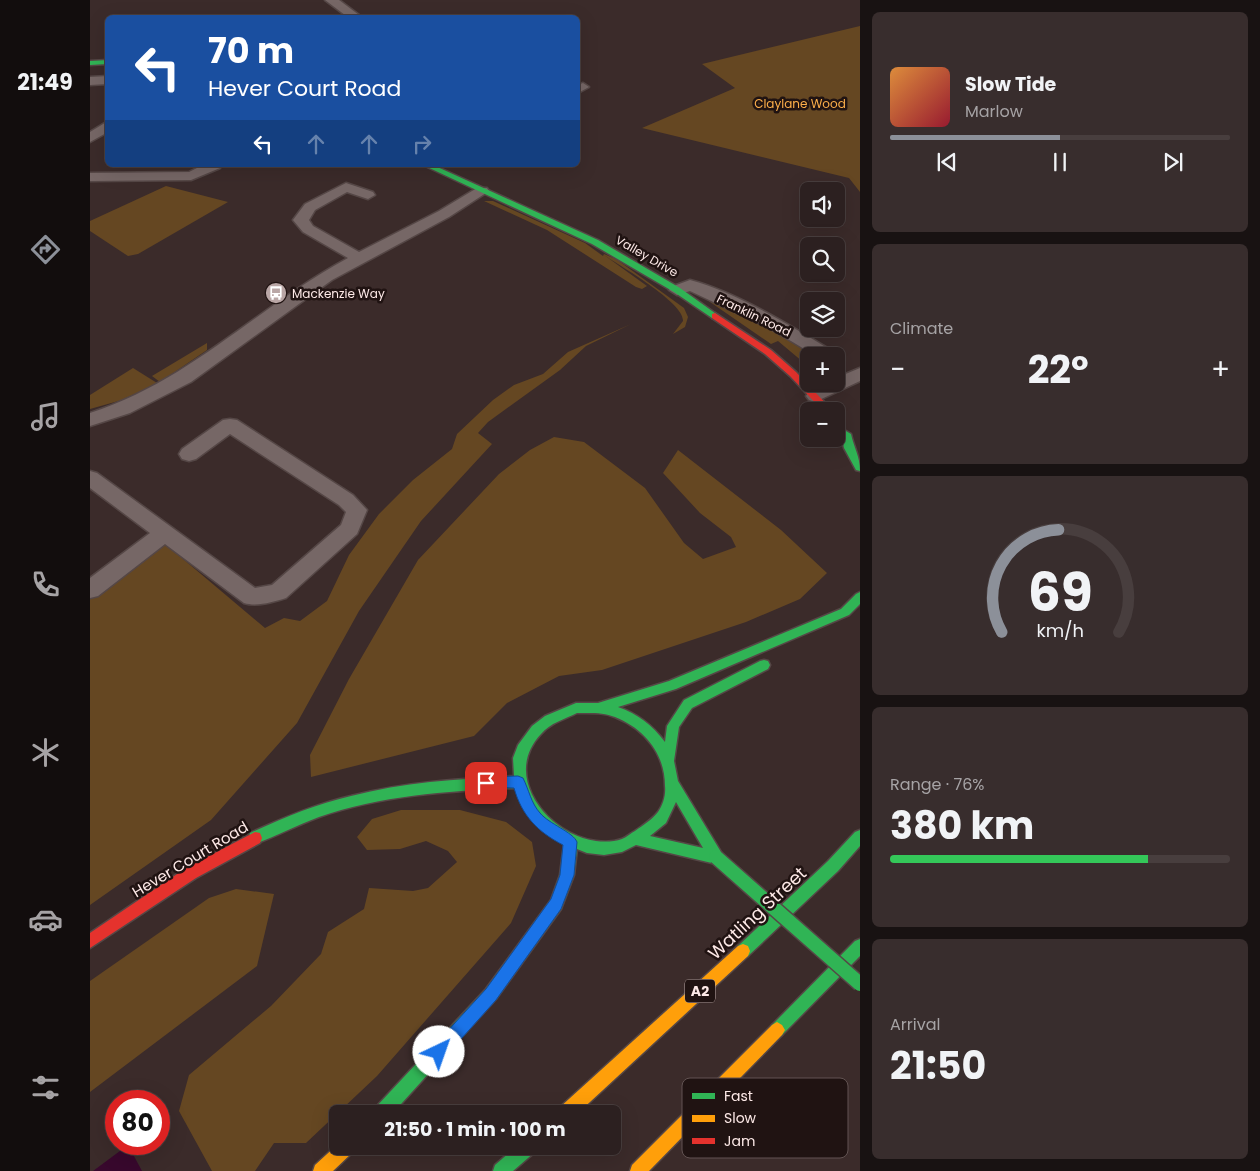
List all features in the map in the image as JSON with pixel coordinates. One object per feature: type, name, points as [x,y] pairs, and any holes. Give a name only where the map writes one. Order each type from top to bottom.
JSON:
[{"type":"main road","points":[[90,63],[105,62]]},
{"type":"main road","name":"Valley Drive","points":[[431,167],[594,242],[677,290],[768,352],[820,402]]},
{"type":"main road","points":[[860,447],[842,429],[849,448],[860,467]]},
{"type":"main road","points":[[598,708],[681,682],[845,612],[860,597]]},
{"type":"main road","points":[[774,660],[688,704],[673,726],[669,759],[673,784],[716,857],[860,984]]},
{"type":"main road","points":[[669,759],[658,740],[641,724],[621,713],[598,708],[576,708],[555,714],[538,726],[526,742],[519,761],[518,782],[524,801],[535,818],[551,832],[571,842],[593,847],[616,846],[636,839],[656,825],[668,806],[673,784]]},
{"type":"main road","name":"Hever Court Road","points":[[90,942],[171,885],[237,845],[276,827],[329,808],[377,795],[444,786],[518,782]]},
{"type":"main road","name":"Watling Street","points":[[576,1105],[658,1031],[833,866],[860,836]]},
{"type":"main road","points":[[636,839],[716,857]]},
{"type":"main road","points":[[389,1105],[491,994],[556,904],[567,875],[571,842]]},
{"type":"main road","points":[[730,1078],[860,946]]},
{"type":"main road","points":[[638,1171],[682,1126]]},
{"type":"main road","points":[[321,1171],[338,1155]]},
{"type":"main road","points":[[502,1171],[519,1155]]},
{"type":"street","points":[[331,0],[353,15]]},
{"type":"street","points":[[90,81],[105,80]]},
{"type":"street","points":[[90,138],[105,127]]},
{"type":"street","points":[[90,177],[191,176],[211,167]]},
{"type":"street","points":[[359,258],[308,230],[301,220],[310,208],[345,188],[351,188],[368,196]]},
{"type":"street","points":[[90,420],[126,409],[168,390],[292,300],[359,258],[446,213],[482,191]]},
{"type":"street","name":"Franklin Road","points":[[677,290],[690,285],[715,295],[777,325],[813,347]]},
{"type":"street","points":[[845,367],[859,376]]},
{"type":"street","points":[[815,396],[859,376]]},
{"type":"street","points":[[90,478],[252,597],[278,592],[350,529],[357,510],[346,500],[230,425],[189,454]]},
{"type":"street","points":[[90,590],[164,533]]},
{"type":"green space","name":"Claylane Wood","points":[[860,26],[860,192],[849,178],[642,128],[735,88],[702,64]]},
{"type":"green space","points":[[166,186],[228,202],[138,254],[128,256],[90,231],[90,221]]},
{"type":"green space","points":[[484,201],[493,201],[585,243],[603,256],[604,254],[616,259],[684,308],[688,317],[685,327],[673,334],[683,321],[681,313],[650,285],[604,255],[647,286],[642,289],[636,287],[547,230]]},
{"type":"green space","points":[[697,293],[795,339],[807,347],[800,347],[800,359],[778,341],[771,344]]},
{"type":"green space","points":[[631,324],[586,346],[560,370],[488,422],[478,433],[492,444],[421,521],[359,611],[297,723],[211,820],[90,905],[90,596],[163,542],[265,628],[284,618],[300,621],[327,601],[349,555],[379,514],[413,480],[452,449],[457,434],[493,400],[514,385],[543,374],[568,352]]},
{"type":"green space","points":[[207,343],[207,350],[160,382],[152,376]]},
{"type":"green space","points":[[133,368],[157,383],[122,400],[90,409],[90,395]]},
{"type":"green space","points":[[554,437],[584,442],[645,488],[684,543],[703,559],[736,547],[731,537],[700,513],[663,473],[678,450],[781,530],[827,573],[800,599],[746,622],[602,670],[559,676],[507,703],[474,736],[311,777],[310,755],[349,679],[418,560],[499,474],[530,450]]},
{"type":"green space","points":[[401,810],[460,810],[506,822],[532,842],[536,866],[511,923],[377,1076],[346,1105],[329,1105],[329,1121],[306,1143],[274,1143],[255,1171],[212,1171],[179,1111],[189,1075],[271,1006],[321,954],[328,932],[364,909],[369,888],[413,891],[428,888],[457,862],[448,851],[426,841],[400,849],[367,850],[357,837],[372,819]]},
{"type":"green space","points":[[236,889],[274,894],[257,966],[90,1092],[90,981],[209,898]]},
{"type":"shaded area","points":[[115,1155],[133,1155],[142,1171],[93,1171]]},
{"type":"traffic: fast","points":[[90,63],[105,62]]},
{"type":"traffic: fast","points":[[431,167],[595,242],[677,290],[715,316]]},
{"type":"traffic: fast","points":[[846,434],[849,448],[860,467]]},
{"type":"traffic: fast","points":[[598,708],[672,685],[845,612],[860,597]]},
{"type":"traffic: fast","points":[[669,759],[673,726],[688,704],[764,665]]},
{"type":"traffic: fast","points":[[576,708],[607,709],[630,718],[643,726],[653,736],[662,748],[668,762],[672,776],[672,790],[667,810],[654,825],[622,846],[604,848],[587,846],[570,840],[554,831],[540,819],[529,804],[522,788],[520,758],[527,742],[544,723],[576,708]]},
{"type":"traffic: fast","points":[[255,838],[319,811],[383,795],[448,786],[518,782]]},
{"type":"traffic: fast","points":[[673,784],[716,857]]},
{"type":"traffic: fast","points":[[743,951],[833,866],[860,836]]},
{"type":"traffic: fast","points":[[636,839],[716,857]]},
{"type":"traffic: fast","points":[[389,1105],[491,994],[556,904],[567,875],[571,842]]},
{"type":"traffic: fast","points":[[716,857],[860,984]]},
{"type":"traffic: fast","points":[[777,1030],[860,946]]},
{"type":"traffic: fast","points":[[501,1171],[519,1155]]},
{"type":"traffic: slow","points":[[575,1105],[743,951]]},
{"type":"traffic: slow","points":[[730,1078],[777,1030]]},
{"type":"traffic: slow","points":[[638,1171],[682,1126]]},
{"type":"traffic: slow","points":[[321,1171],[338,1155]]},
{"type":"traffic: jam","points":[[715,316],[768,352],[793,374],[819,402]]},
{"type":"traffic: jam","points":[[90,941],[191,873],[255,838]]},
{"type":"place","name":"Mackenzie Way","points":[[276,293]]},
{"type":"route","points":[[439,1052],[491,994],[556,904],[567,875],[571,842],[551,832],[535,818],[524,801],[518,782],[486,783]]}]
